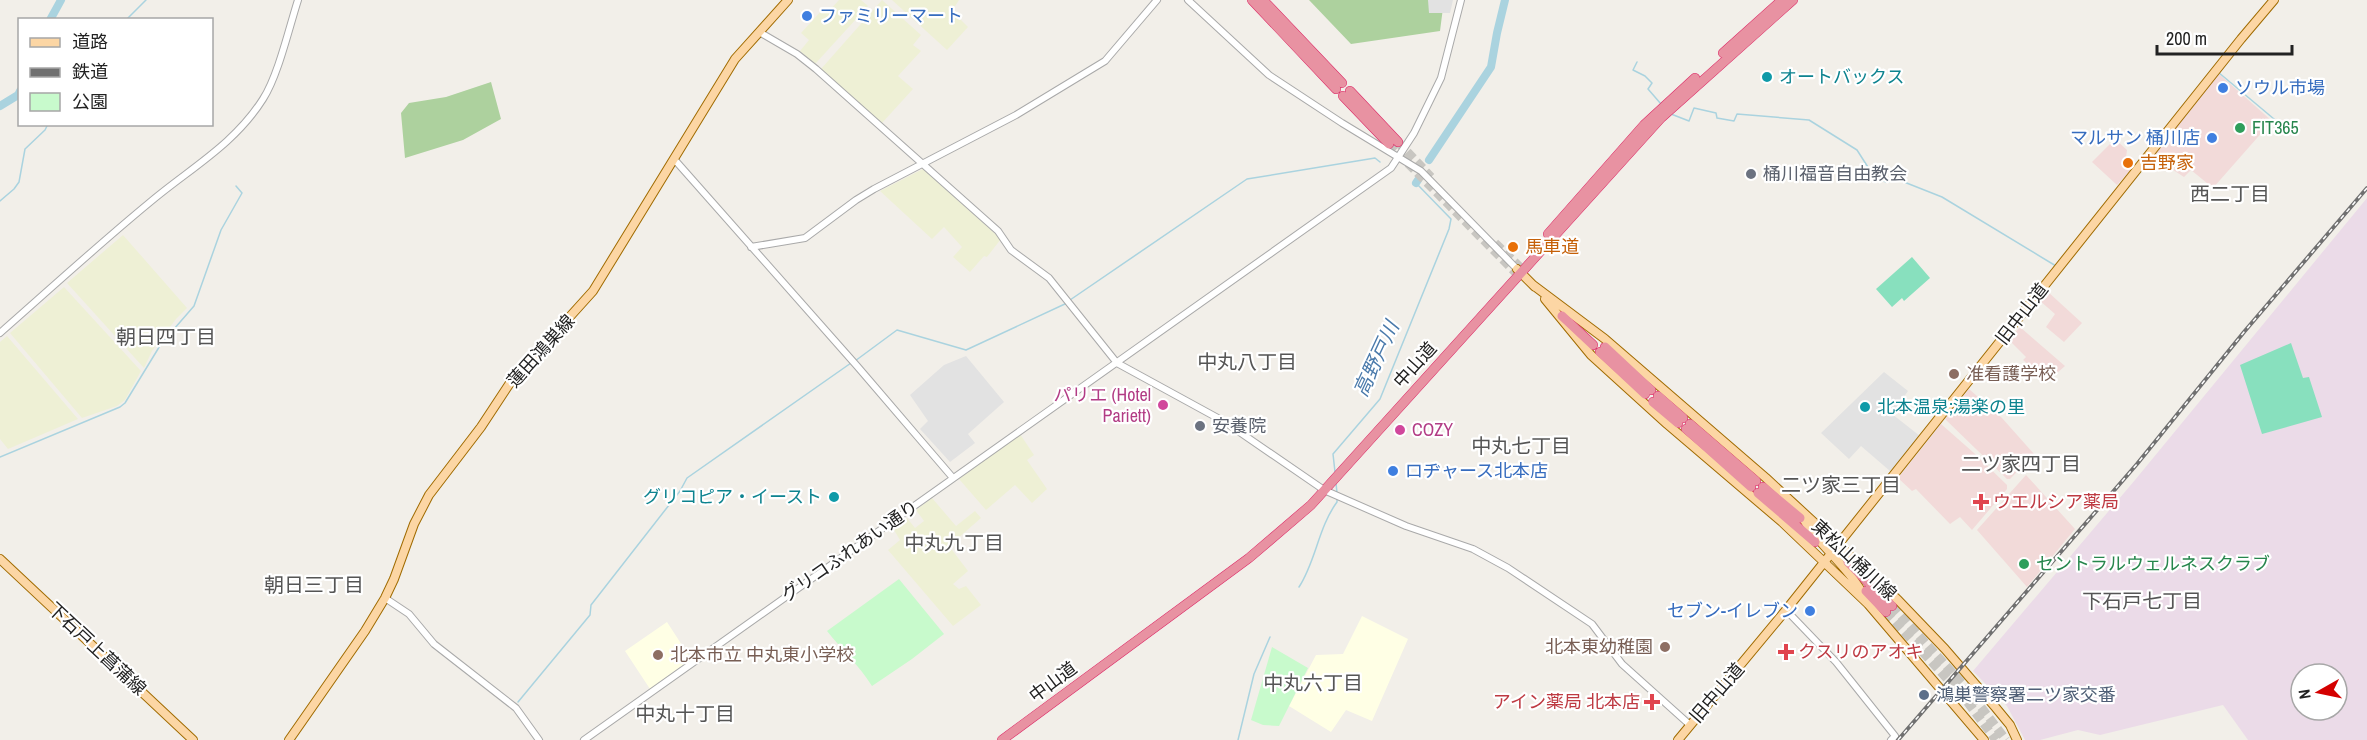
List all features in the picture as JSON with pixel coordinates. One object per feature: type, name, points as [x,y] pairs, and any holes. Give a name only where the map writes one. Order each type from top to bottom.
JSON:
[{"type":"highway","points":[[1250,0],[1394,143]]},
{"type":"highway","points":[[1265,0],[1343,90]]},
{"type":"highway","name":"中山道","points":[[1518,271],[1644,125],[1782,0]]},
{"type":"highway","name":"中山道","points":[[1002,740],[1249,558],[1290,524],[1518,271],[1661,118],[1793,0]]},
{"type":"highway","points":[[1562,316],[1599,346],[1757,487],[1815,542]]},
{"type":"highway","points":[[1586,330],[1599,346]]},
{"type":"highway","points":[[1757,487],[1800,518]]},
{"type":"highway","name":"中山道","points":[[992,740],[1260,543],[1322,489]]},
{"type":"highway","points":[[1848,562],[1889,609],[1866,591]]},
{"type":"main road","name":"蓮田鴻巣線","points":[[289,740],[365,631],[385,598],[414,524],[429,495],[481,427],[510,382],[570,319],[593,291],[735,59],[761,33],[788,0]]},
{"type":"main road","name":"旧中山道","points":[[1677,740],[1786,610],[2274,0]]},
{"type":"main road","name":"東松山桶川線","points":[[1518,271],[1605,339],[1797,507],[1898,600],[1945,649],[1996,708],[2010,725],[2017,740]]},
{"type":"main road","name":"東松山桶川線","points":[[1533,285],[1591,355],[1667,424],[1782,522],[1868,604],[1984,740]]},
{"type":"main road","points":[[1797,507],[1805,522],[1857,582],[1868,604]]},
{"type":"main road","name":"下石戸上菖蒲線","points":[[0,559],[193,740]]},
{"type":"street","points":[[0,333],[150,202],[214,155],[238,132],[252,116],[268,91],[298,0]]},
{"type":"street","points":[[751,247],[805,238],[856,200],[1016,115],[1105,61],[1157,0]]},
{"type":"street","points":[[1188,0],[1269,75],[1421,171],[1518,271]]},
{"type":"street","name":"グリコふれあい通り","points":[[584,740],[1391,168],[1414,133],[1441,78],[1461,0]]},
{"type":"street","points":[[761,33],[797,54],[998,231],[1011,250],[1049,278],[1117,363],[1225,422],[1322,489],[1406,526],[1473,549],[1509,568],[1592,624],[1622,664],[1690,725]]},
{"type":"street","points":[[674,159],[953,478]]},
{"type":"street","points":[[385,598],[409,614],[434,644],[516,708],[539,740]]},
{"type":"street","points":[[1786,610],[1836,662],[1895,736],[1891,740]]},
{"type":"shaded area","points":[[839,0],[861,0],[868,6],[815,64],[800,51],[809,40],[801,33],[823,9],[828,12]]},
{"type":"shaded area","points":[[882,0],[921,35],[913,45],[921,51],[898,76],[913,89],[882,123],[821,69]]},
{"type":"shaded area","points":[[892,0],[959,0],[952,11],[968,27],[947,50]]},
{"type":"shaded area","points":[[1428,0],[1453,0],[1450,13],[1429,13]]},
{"type":"shaded area","points":[[2219,74],[2272,121],[2213,188],[2191,170],[2184,177],[2153,157]]},
{"type":"shaded area","points":[[2115,139],[2127,150],[2126,157],[2135,165],[2117,185],[2092,162]]},
{"type":"shaded area","points":[[923,169],[1001,239],[987,257],[984,256],[970,272],[953,257],[962,247],[944,227],[932,239],[880,191]]},
{"type":"shaded area","points":[[2367,198],[2367,740],[2248,740],[2223,705],[2100,735],[2078,730],[2040,740],[2025,740],[2007,706],[1973,671],[2135,480]]},
{"type":"shaded area","points":[[123,235],[187,308],[152,351],[144,368],[67,283]]},
{"type":"shaded area","points":[[64,287],[141,371],[125,400],[117,406],[82,418],[10,333]]},
{"type":"shaded area","points":[[2047,291],[2082,323],[2064,342],[2046,327],[2055,314],[2039,300]]},
{"type":"shaded area","points":[[2020,327],[2065,366],[2048,381],[2023,360],[2026,357],[2009,340]]},
{"type":"shaded area","points":[[7,336],[78,419],[8,449],[0,439],[0,342]]},
{"type":"shaded area","points":[[966,356],[1004,402],[968,434],[975,443],[950,462],[920,429],[928,421],[910,395],[944,365]]},
{"type":"shaded area","points":[[1884,372],[1908,391],[1892,414],[1920,436],[1890,471],[1861,446],[1849,459],[1821,433]]},
{"type":"shaded area","points":[[1969,389],[2002,418],[2034,454],[2010,479],[2007,479],[1945,419]]},
{"type":"shaded area","points":[[1941,424],[2007,485],[2007,489],[1972,530],[1960,517],[1950,524],[1916,489],[1912,491],[1898,478]]},
{"type":"shaded area","points":[[1020,434],[1034,455],[1027,460],[1047,489],[1032,503],[1015,485],[986,510],[959,479]]},
{"type":"shaded area","points":[[2026,475],[2075,529],[2027,587],[1977,530]]},
{"type":"shaded area","points":[[932,498],[956,526],[975,511],[981,518],[949,546],[968,571],[953,584],[959,589],[966,586],[981,605],[953,626],[888,550],[900,540],[894,530],[907,518],[915,528],[924,521],[916,510]]},
{"type":"shaded area","points":[[1362,616],[1408,639],[1372,721],[1346,710],[1331,732],[1289,706],[1316,655],[1343,654]]},
{"type":"shaded area","name":"北本市立 中丸東小学校","points":[[667,622],[691,659],[650,689],[625,651]]},
{"type":"green space","points":[[1309,0],[1444,0],[1440,31],[1351,44]]},
{"type":"green space","points":[[491,82],[501,119],[463,140],[405,158],[401,113],[409,103],[446,97]]},
{"type":"green space","points":[[1912,257],[1930,278],[1904,301],[1902,298],[1892,307],[1876,289]]},
{"type":"green space","points":[[2291,343],[2303,378],[2309,377],[2322,417],[2262,434],[2240,365]]},
{"type":"green space","points":[[899,579],[944,634],[872,686],[827,631]]},
{"type":"green space","points":[[1272,647],[1308,668],[1279,726],[1263,725],[1251,720]]},
{"type":"waterway","points":[[51,18],[61,0]]},
{"type":"waterway","points":[[128,18],[146,0]]},
{"type":"waterway","name":"高野戸川","points":[[1429,160],[1491,67],[1505,0]]},
{"type":"waterway","points":[[1637,62],[1633,70],[1645,76],[1652,83],[1648,89],[1661,104]]},
{"type":"waterway","points":[[2218,72],[2274,119]]},
{"type":"waterway","points":[[0,106],[18,95]]},
{"type":"waterway","points":[[1671,114],[1689,121],[1694,108],[1716,113],[1717,118],[1734,121],[1737,114],[1809,120],[1857,150],[1873,175],[1886,182],[1899,180],[1942,197],[2056,266]]},
{"type":"waterway","points":[[0,201],[19,182],[25,149],[47,126]]},
{"type":"waterway","points":[[1070,300],[1247,179],[1375,158],[1380,162]]},
{"type":"waterway","name":"高野戸川","points":[[1335,472],[1333,454],[1380,399],[1449,229],[1451,219],[1416,183]]},
{"type":"waterway","points":[[0,457],[125,403],[161,344],[194,306],[221,230],[242,193],[236,186]]},
{"type":"waterway","points":[[855,361],[897,330],[966,350],[1067,303]]},
{"type":"waterway","points":[[518,702],[590,615],[591,605],[680,491],[687,478],[851,363]]},
{"type":"waterway","name":"高野戸川","points":[[1336,483],[1337,493]]},
{"type":"waterway","name":"高野戸川","points":[[1299,587],[1337,498]]},
{"type":"waterway","points":[[1238,740],[1254,674],[1270,637]]},
{"type":"tunnel","points":[[1398,142],[1431,177]]},
{"type":"tunnel","points":[[1389,144],[1521,278]]},
{"type":"tunnel","points":[[1495,243],[1526,273]]},
{"type":"tunnel","points":[[1817,534],[1848,562]]},
{"type":"tunnel","points":[[1892,606],[1968,690],[2006,740]]},
{"type":"tunnel","points":[[1886,612],[1963,696],[1996,740]]},
{"type":"railway","points":[[1898,740],[2137,464],[2244,332],[2367,188]]},
{"type":"place","name":"ファミリーマート","points":[[807,16]]},
{"type":"place","name":"オートバックス","points":[[1767,77]]},
{"type":"place","name":"ソウル市場","points":[[2223,88]]},
{"type":"place","name":"FIT365","points":[[2240,128]]},
{"type":"place","name":"マルサン 桶川店","points":[[2212,138]]},
{"type":"place","name":"吉野家","points":[[2128,163]]},
{"type":"place","name":"桶川福音自由教会","points":[[1751,174]]},
{"type":"place","name":"馬車道","points":[[1513,247]]},
{"type":"place","name":"准看護学校","points":[[1954,374]]},
{"type":"place","name":"パリエ (Hotel Pariett)","points":[[1163,405]]},
{"type":"place","name":"北本温泉;湯楽の里","points":[[1865,407]]},
{"type":"place","name":"安養院","points":[[1200,426]]},
{"type":"place","name":"COZY","points":[[1400,430]]},
{"type":"place","name":"ロヂャース北本店","points":[[1393,471]]},
{"type":"place","name":"グリコピア・イースト","points":[[834,497]]},
{"type":"place","name":"ウエルシア薬局","points":[[1981,502]]},
{"type":"place","name":"セントラルウェルネスクラブ","points":[[2024,564]]},
{"type":"place","name":"セブン-イレブン","points":[[1810,611]]},
{"type":"place","name":"北本東幼稚園","points":[[1665,647]]},
{"type":"place","name":"クスリのアオキ","points":[[1786,652]]},
{"type":"place","name":"北本市立 中丸東小学校","points":[[658,655]]},
{"type":"place","name":"鴻巣警察署二ツ家交番","points":[[1924,695]]},
{"type":"place","name":"アイン薬局 北本店","points":[[1652,702]]},
{"type":"district","name":"西二丁目","points":[[2230,194]]},
{"type":"district","name":"朝日四丁目","points":[[166,337]]},
{"type":"district","name":"中丸八丁目","points":[[1247,362]]},
{"type":"district","name":"中丸七丁目","points":[[1521,446]]},
{"type":"district","name":"二ツ家四丁目","points":[[2021,464]]},
{"type":"district","name":"二ツ家三丁目","points":[[1841,485]]},
{"type":"district","name":"中丸九丁目","points":[[954,543]]},
{"type":"district","name":"朝日三丁目","points":[[314,585]]},
{"type":"district","name":"下石戸七丁目","points":[[2142,601]]},
{"type":"district","name":"中丸六丁目","points":[[1313,683]]},
{"type":"district","name":"中丸十丁目","points":[[685,714]]}]
